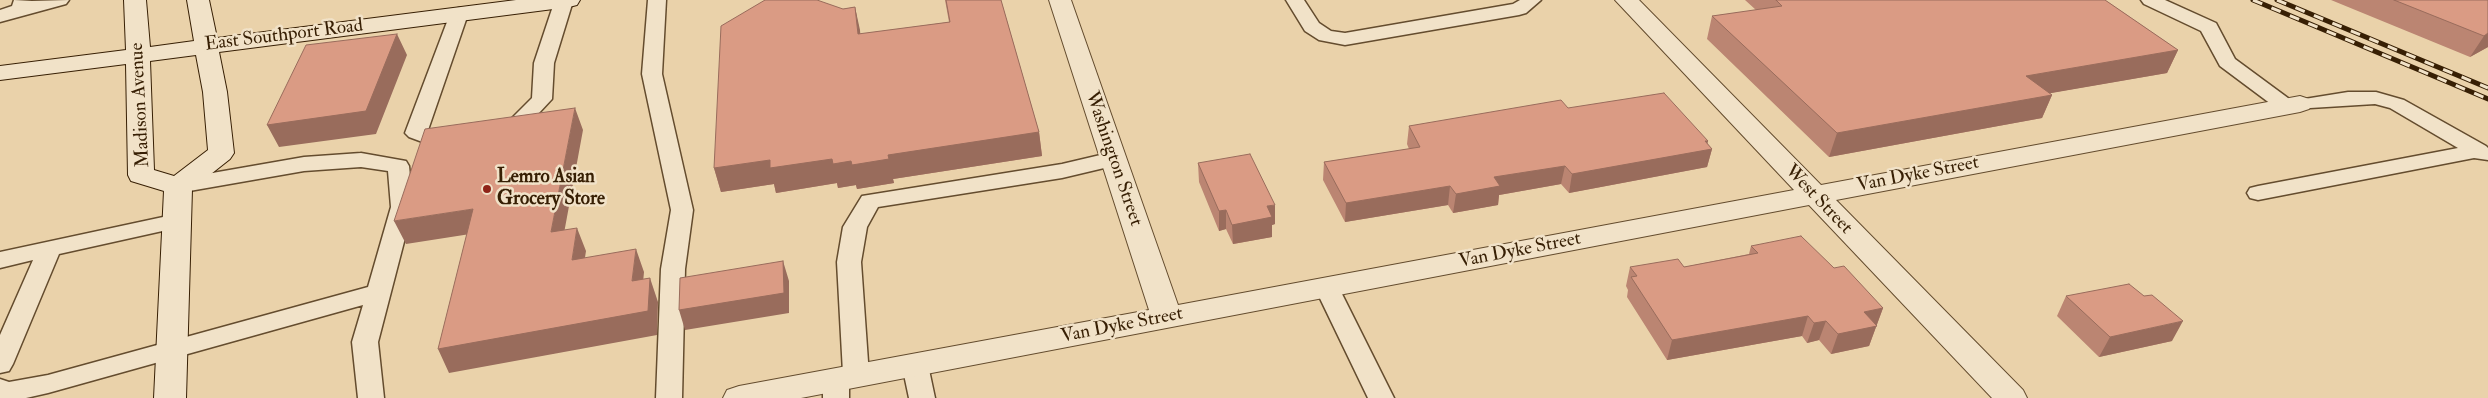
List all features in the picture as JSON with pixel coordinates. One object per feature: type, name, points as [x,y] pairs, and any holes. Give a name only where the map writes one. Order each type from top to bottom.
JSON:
[{"type":"street","name":"Madison Avenue","points":[[135,0],[141,175],[178,186]]},
{"type":"street","points":[[170,398],[178,186],[221,154],[215,92],[198,0]]},
{"type":"street","name":"East Southport Road","points":[[0,73],[458,14],[515,3],[569,0]]},
{"type":"street","name":"Washington Street","points":[[1060,0],[1167,318]]},
{"type":"street","name":"West Street","points":[[1626,0],[2011,398]]},
{"type":"street","name":"Van Dyke Street","points":[[739,398],[843,385],[916,365],[2293,105]]},
{"type":"lane","points":[[0,1],[18,3],[60,0]]},
{"type":"lane","points":[[657,0],[652,74],[682,210],[673,269],[669,398]]},
{"type":"lane","points":[[1294,0],[1312,27],[1326,36],[1345,39],[1520,9],[1532,0]]},
{"type":"lane","points":[[2150,0],[2209,27],[2227,62],[2259,88],[2293,105],[2348,98],[2376,98],[2397,104],[2483,154]]},
{"type":"lane","points":[[458,14],[416,133],[436,141],[517,125],[542,100],[544,63],[564,1]]},
{"type":"lane","points":[[0,16],[18,3]]},
{"type":"lane","points":[[2258,192],[2483,154]]},
{"type":"lane","points":[[843,385],[849,262],[856,227],[870,201],[1062,171],[1114,159]]},
{"type":"lane","points":[[178,186],[304,164],[362,160],[398,166],[402,207],[365,342],[371,398]]},
{"type":"lane","points":[[0,260],[177,221]]},
{"type":"lane","points":[[0,364],[50,249]]},
{"type":"lane","points":[[1327,288],[1381,398]]},
{"type":"lane","points":[[0,389],[4,393],[48,384],[379,292]]},
{"type":"lane","points":[[916,365],[922,398]]},
{"type":"building","points":[[765,0],[817,0],[843,9],[855,7],[858,34],[950,22],[946,0],[1001,0],[1039,132],[888,155],[889,159],[852,165],[851,161],[833,164],[832,159],[770,168],[770,160],[714,168],[721,26]]},
{"type":"building","points":[[1776,0],[2105,0],[2178,50],[2026,76],[2052,95],[1837,133],[1712,16],[1782,6]]},
{"type":"building","points":[[2394,0],[2488,0],[2488,33],[2484,36]]},
{"type":"building","points":[[397,34],[366,111],[267,125],[306,45]]},
{"type":"building","points":[[1664,93],[1708,141],[1705,141],[1712,149],[1572,174],[1565,166],[1494,177],[1500,186],[1456,194],[1450,186],[1346,203],[1324,162],[1420,147],[1409,126],[1561,100],[1568,108]]},
{"type":"building","points":[[575,108],[551,232],[577,228],[572,260],[636,249],[632,281],[650,278],[648,311],[438,349],[473,209],[394,221],[425,129]]},
{"type":"building","points":[[1250,154],[1275,205],[1267,206],[1272,217],[1232,225],[1226,210],[1219,211],[1198,163]]},
{"type":"building","points":[[1801,236],[1834,268],[1844,266],[1883,308],[1864,312],[1877,326],[1838,334],[1826,321],[1814,323],[1808,316],[1672,340],[1631,277],[1637,276],[1630,267],[1678,259],[1684,267],[1758,253],[1751,246]]},
{"type":"building","points":[[783,261],[784,293],[679,310],[680,278]]},
{"type":"building","points":[[2129,284],[2144,296],[2152,295],[2183,321],[2110,337],[2066,296]]},
{"type":"railway","points":[[2253,0],[2488,99]]},
{"type":"railway","points":[[2277,0],[2488,88]]},
{"type":"place","name":"Lemro Asian Grocery Store","points":[[487,189]]}]
